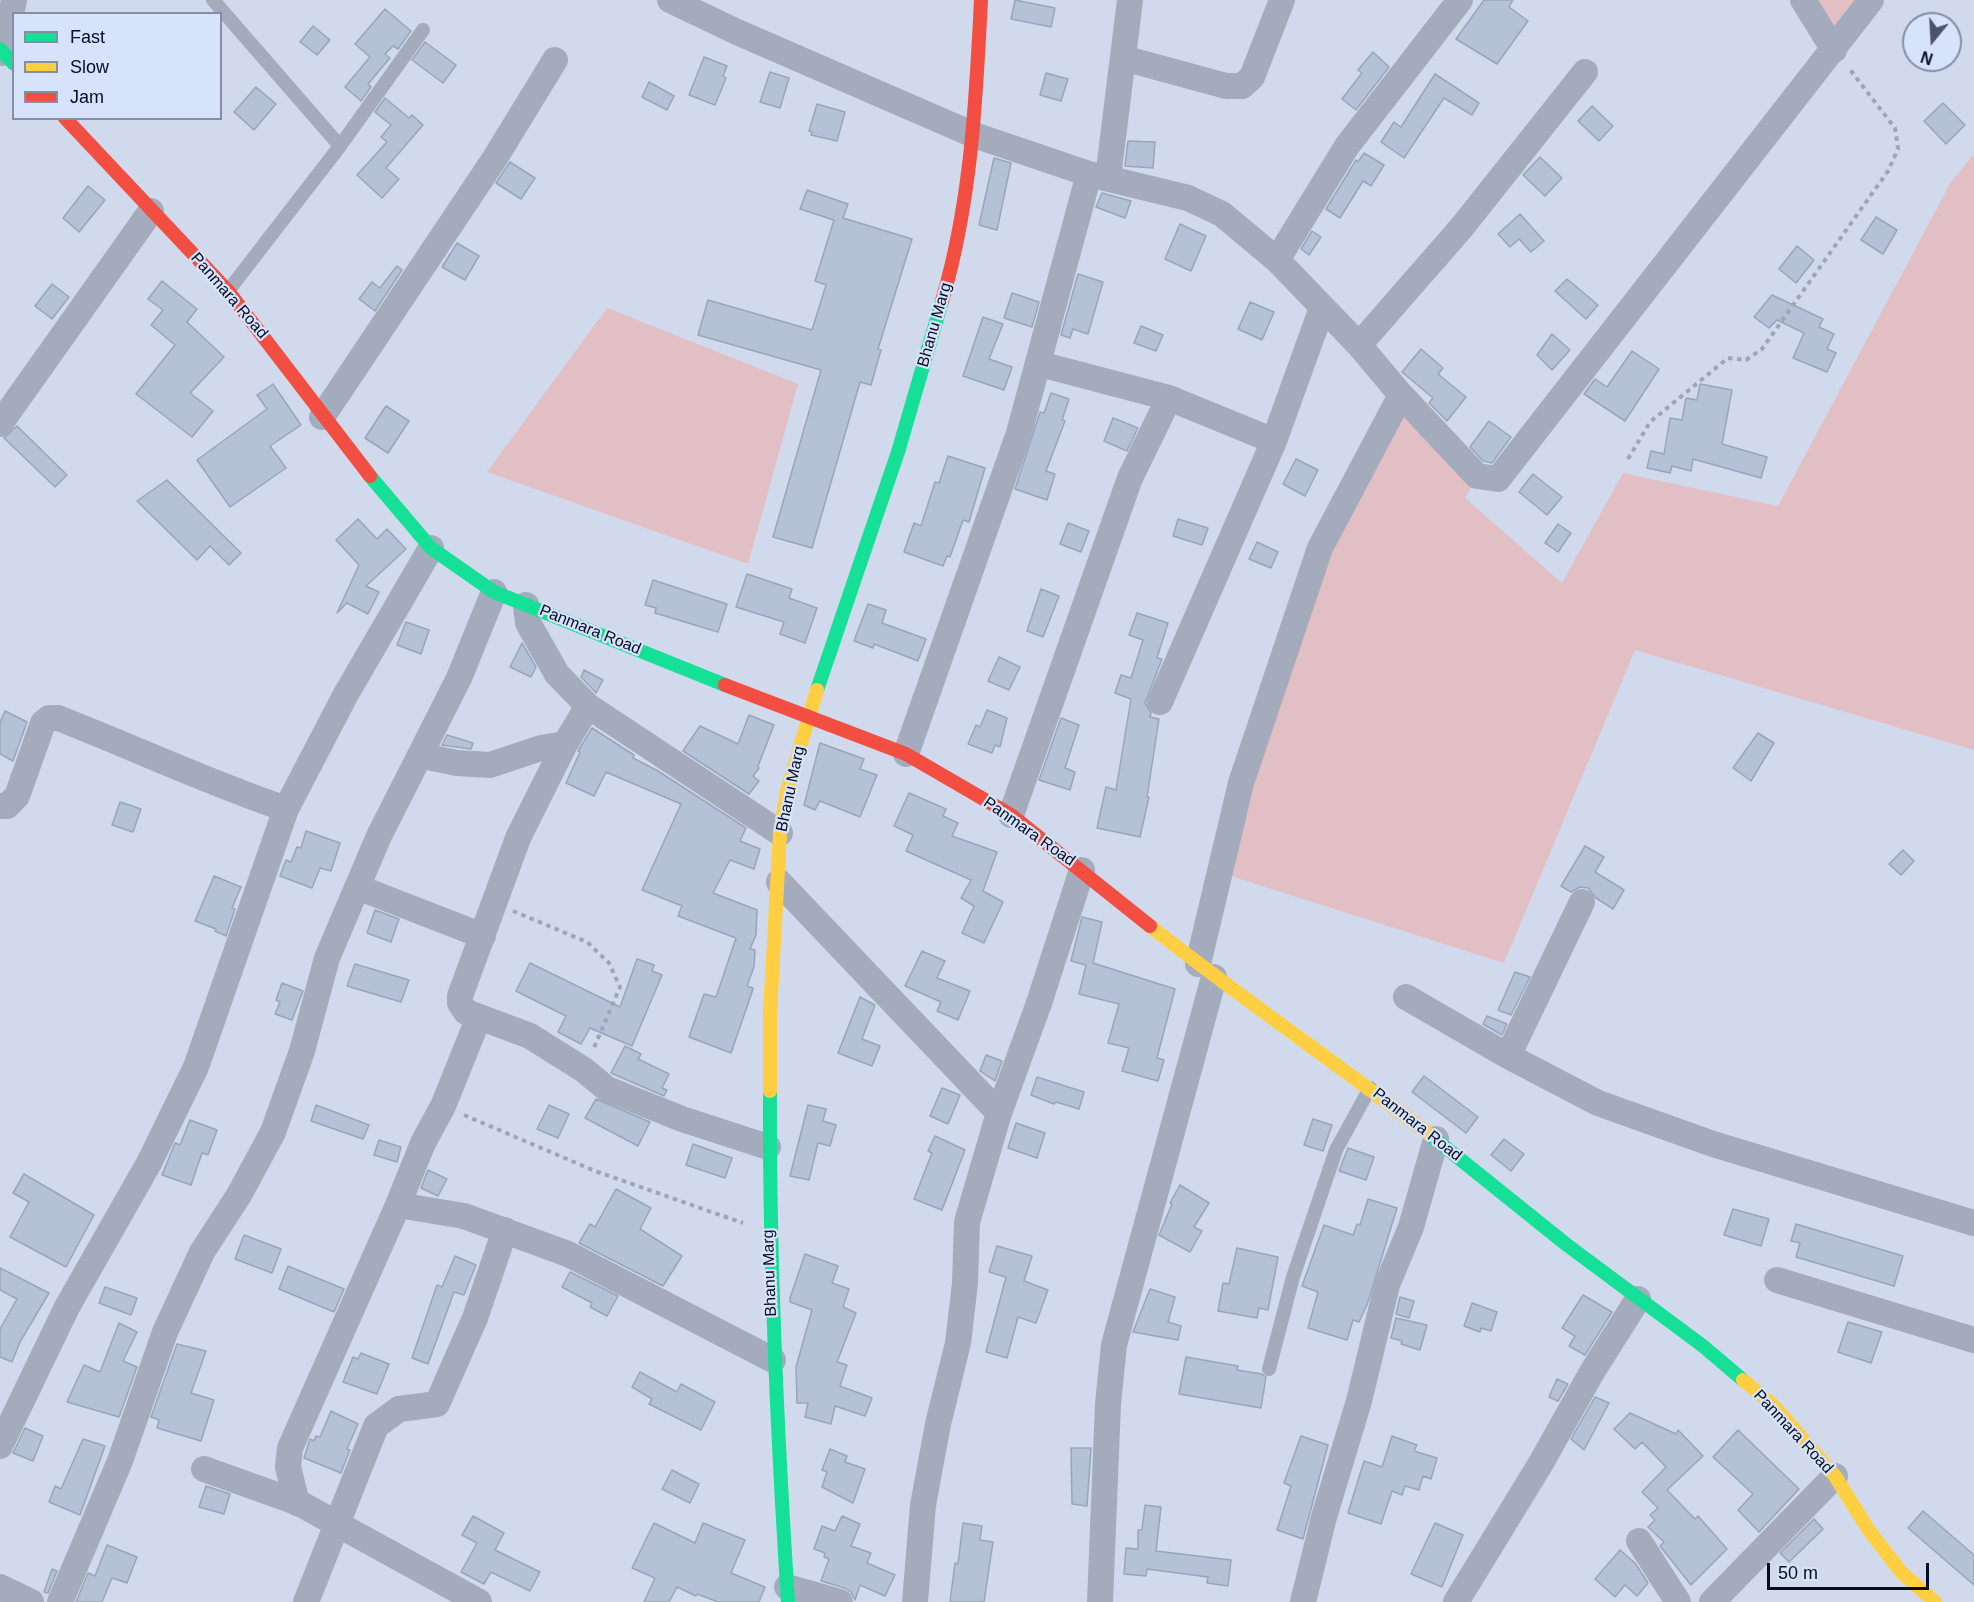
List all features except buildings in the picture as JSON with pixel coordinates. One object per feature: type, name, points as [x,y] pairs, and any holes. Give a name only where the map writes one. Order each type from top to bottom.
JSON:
[{"type":"street","points":[[670,0],[737,32],[974,135],[1098,176],[1188,198],[1222,214],[1277,260],[1359,345],[1401,395],[1477,476],[1498,478],[1871,0]]},
{"type":"street","name":"Bhanu Marg","points":[[788,1594],[773,1360],[768,1147],[770,1014],[780,833],[787,791],[807,718],[898,452],[944,294],[963,209],[974,135],[981,0]]},
{"type":"street","points":[[906,754],[1019,433],[1098,176],[1123,58],[1130,0]]},
{"type":"street","points":[[1123,58],[1226,86],[1242,86],[1252,77],[1282,0]]},
{"type":"street","points":[[1803,0],[1834,50]]},
{"type":"street","points":[[1277,260],[1347,146],[1450,3]]},
{"type":"street","points":[[6,55],[12,14]]},
{"type":"street","points":[[322,417],[495,158],[555,60]]},
{"type":"street","points":[[1359,345],[1462,227],[1585,72]]},
{"type":"street","name":"Panmara Road","points":[[67,120],[228,291],[263,334],[322,417],[431,548],[494,592],[807,718],[906,754],[1011,815],[1206,970],[1370,1088],[1500,1193],[1703,1346],[1774,1407],[1835,1476],[1868,1529],[1901,1572],[1935,1602]]},
{"type":"street","points":[[0,424],[151,211]]},
{"type":"street","points":[[1160,702],[1274,441],[1322,308]]},
{"type":"street","points":[[1040,364],[1169,398],[1274,441]]},
{"type":"street","points":[[1101,1602],[1108,1404],[1114,1346],[1206,970],[1241,783],[1320,548],[1401,395]]},
{"type":"street","points":[[1011,815],[1130,478],[1169,398]]},
{"type":"street","points":[[0,1446],[67,1307],[149,1163],[196,1067],[286,809],[346,694],[431,548]]},
{"type":"street","points":[[60,1602],[120,1461],[165,1332],[202,1251],[239,1195],[273,1132],[302,1052],[327,958],[379,836],[422,756],[459,678],[494,592]]},
{"type":"street","points":[[526,605],[528,622],[557,674],[588,706],[780,833]]},
{"type":"street","points":[[588,706],[565,744],[518,838],[460,996],[460,1003],[466,1011],[531,1036],[584,1070],[607,1089],[682,1119],[768,1147]]},
{"type":"street","points":[[0,806],[7,806],[17,796],[43,723],[50,718],[58,718],[221,787],[286,809]]},
{"type":"street","points":[[422,756],[457,763],[490,765],[514,759],[541,748],[565,744]]},
{"type":"street","points":[[915,1602],[923,1506],[938,1424],[958,1343],[965,1283],[967,1222],[999,1113],[1082,870]]},
{"type":"street","points":[[779,882],[999,1113]]},
{"type":"street","points":[[357,887],[483,936]]},
{"type":"street","points":[[1508,1056],[1582,902]]},
{"type":"street","points":[[1406,998],[1508,1056],[1598,1102],[1713,1143],[1974,1223]]},
{"type":"street","points":[[297,1503],[288,1467],[290,1448],[398,1205],[423,1143],[443,1106],[479,1017]]},
{"type":"street","points":[[1303,1602],[1324,1517],[1359,1401],[1387,1285],[1411,1227],[1436,1139]]},
{"type":"street","points":[[398,1205],[444,1211],[505,1230],[568,1254],[773,1360]]},
{"type":"street","points":[[306,1602],[376,1426],[399,1409],[437,1404],[475,1318],[505,1230]]},
{"type":"street","points":[[1777,1280],[1974,1340]]},
{"type":"street","points":[[1456,1602],[1541,1463],[1592,1372],[1638,1299]]},
{"type":"street","points":[[204,1469],[297,1503],[336,1522],[479,1602]]},
{"type":"street","points":[[1712,1602],[1835,1476]]},
{"type":"street","points":[[1639,1541],[1678,1602]]},
{"type":"street","points":[[0,1587],[31,1602]]},
{"type":"street","points":[[788,1594],[840,1602]]},
{"type":"lane","points":[[213,0],[340,146]]},
{"type":"lane","points":[[228,291],[340,146],[423,30]]},
{"type":"lane","points":[[1269,1368],[1293,1277],[1335,1150],[1370,1088]]},
{"type":"path","points":[[1628,459],[1650,422],[1685,393],[1728,358],[1746,360],[1762,349],[1888,171],[1898,149],[1895,128],[1834,50]]},
{"type":"path","points":[[494,903],[587,942],[609,963],[620,987],[584,1070]]},
{"type":"path","points":[[443,1106],[595,1171],[769,1233]]},
{"type":"shaded area","points":[[1803,0],[1871,0],[1834,50]]},
{"type":"shaded area","points":[[1974,154],[1974,750],[1635,650],[1504,963],[1218,872],[1272,685],[1401,395],[1477,476],[1465,498],[1562,583],[1623,473],[1778,506],[1951,182]]},
{"type":"shaded area","points":[[607,308],[798,384],[748,564],[487,472]]},
{"type":"traffic: fast","points":[[0,49],[12,62]]},
{"type":"traffic: fast","points":[[817,690],[898,452],[942,301]]},
{"type":"traffic: fast","points":[[370,476],[431,548],[494,592],[725,685]]},
{"type":"traffic: fast","points":[[770,1091],[774,1346],[788,1602]]},
{"type":"traffic: fast","points":[[1430,1135],[1567,1245],[1703,1346],[1743,1380]]},
{"type":"traffic: slow","points":[[770,1091],[770,1014],[780,833],[787,791],[817,690]]},
{"type":"traffic: slow","points":[[1150,926],[1430,1135]]},
{"type":"traffic: slow","points":[[1743,1380],[1775,1407],[1835,1476],[1868,1529],[1901,1572],[1935,1602]]},
{"type":"traffic: jam","points":[[942,301],[952,264],[966,190],[974,114],[981,0]]},
{"type":"traffic: jam","points":[[67,120],[228,291],[370,476]]},
{"type":"traffic: jam","points":[[725,685],[906,754],[1011,815],[1150,926]]}]
